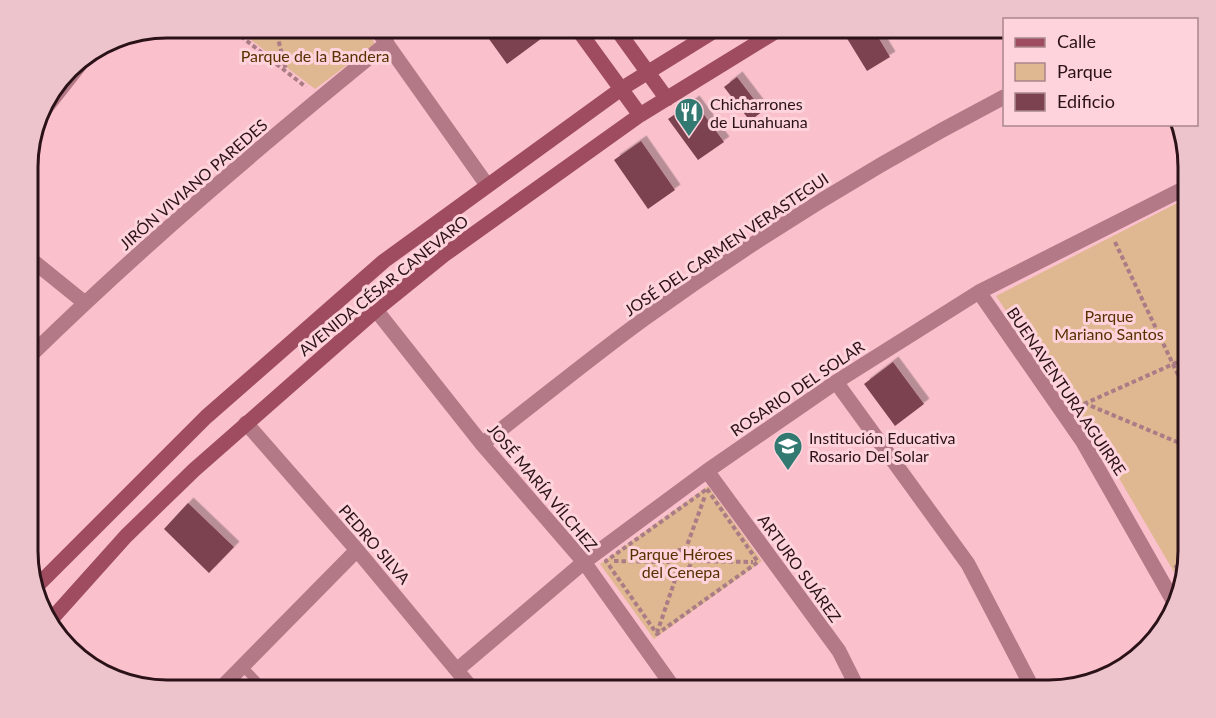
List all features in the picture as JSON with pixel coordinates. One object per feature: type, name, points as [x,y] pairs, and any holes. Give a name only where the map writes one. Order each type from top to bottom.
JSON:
[{"type":"main road","points":[[584,38],[640,115]]},
{"type":"main road","points":[[623,38],[667,99]]},
{"type":"main road","name":"AVENIDA CÉSAR CANEVARO","points":[[41,582],[206,417],[384,261],[621,90],[704,38]]},
{"type":"main road","name":"AVENIDA CÉSAR CANEVARO","points":[[55,616],[126,536],[246,423],[376,310],[444,255],[640,115],[765,38]]},
{"type":"street","points":[[383,38],[487,185]]},
{"type":"street","name":"JIRÓN VIVIANO PAREDES","points":[[38,348],[85,303],[320,98],[387,43]]},
{"type":"street","name":"JOSÉ DEL CARMEN VERASTEGUI","points":[[482,444],[644,320],[781,225],[873,169],[1003,98]]},
{"type":"street","name":"ROSARIO DEL SOLAR","points":[[458,669],[584,562],[707,471],[836,381],[979,292],[1178,192]]},
{"type":"street","points":[[38,265],[85,303]]},
{"type":"street","name":"BUENAVENTURA AGUIRRE","points":[[979,292],[1064,413],[1174,585]]},
{"type":"street","name":"JOSÉ MARÍA VÍLCHEZ","points":[[376,310],[482,444],[584,562],[668,680]]},
{"type":"street","points":[[836,381],[968,564],[1028,680]]},
{"type":"street","name":"PEDRO SILVA","points":[[246,423],[466,680]]},
{"type":"street","name":"ARTURO SUÁREZ","points":[[707,471],[763,558],[839,651],[854,680]]},
{"type":"street","points":[[229,680],[357,550]]},
{"type":"lane","points":[[242,666],[255,680]]},
{"type":"path","points":[[243,38],[320,98]]},
{"type":"path","points":[[278,38],[287,72]]},
{"type":"path","points":[[1104,244],[1123,234]]},
{"type":"path","points":[[1114,239],[1178,375]]},
{"type":"path","points":[[1064,413],[1178,361]]},
{"type":"path","points":[[1072,397],[1084,416]]},
{"type":"path","points":[[1084,404],[1178,442]]},
{"type":"path","points":[[685,551],[707,489],[707,471]]},
{"type":"path","points":[[707,489],[763,558]]},
{"type":"path","points":[[606,561],[707,489]]},
{"type":"path","points":[[685,551],[691,561]]},
{"type":"path","points":[[678,572],[673,569],[670,562],[672,554],[685,551]]},
{"type":"path","points":[[691,561],[763,558]]},
{"type":"path","points":[[643,645],[763,558]]},
{"type":"path","points":[[1172,559],[1177,568]]},
{"type":"path","points":[[606,561],[657,634]]},
{"type":"path","points":[[657,634],[678,572],[688,568],[691,561]]},
{"type":"path","points":[[584,562],[670,562]]},
{"type":"green space","name":"Parque de la Bandera","points":[[248,38],[371,38],[375,44],[315,89]]},
{"type":"green space","name":"Parque Mariano Santos","points":[[1178,203],[1177,571],[1174,572],[1116,473],[996,296]]},
{"type":"green space","name":"Parque Héroes del Cenepa","points":[[708,486],[762,561],[654,639],[600,564]]},
{"type":"building","points":[[490,38],[542,38],[507,64]]},
{"type":"building","points":[[847,38],[879,38],[890,57],[867,71]]},
{"type":"building","points":[[737,77],[763,111],[750,121],[724,87]]},
{"type":"building","points":[[694,101],[724,142],[698,160],[668,119]]},
{"type":"building","points":[[641,141],[675,190],[648,209],[614,160]]},
{"type":"building","points":[[893,362],[924,404],[895,426],[864,384]]},
{"type":"building","points":[[188,503],[234,547],[209,573],[164,529]]},
{"type":"place","name":"Chicharrones de Lunahuana","points":[[689,138]]},
{"type":"place","name":"Institución Educativa Rosario Del Solar","points":[[788,472]]}]
